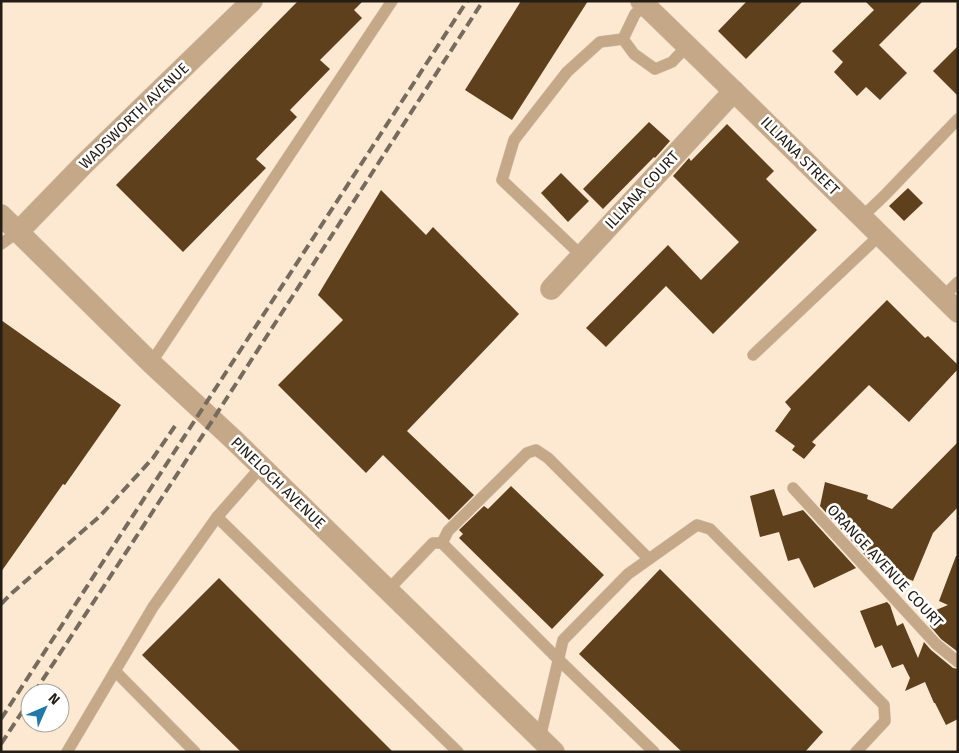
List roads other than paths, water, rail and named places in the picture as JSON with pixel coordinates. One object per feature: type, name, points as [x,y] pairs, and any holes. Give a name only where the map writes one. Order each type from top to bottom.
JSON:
[{"type":"street","name":"WADSWORTH AVENUE","points":[[10,238],[252,1]]},
{"type":"street","name":"ILLIANA STREET","points":[[643,3],[958,312]]},
{"type":"street","name":"ILLIANA COURT","points":[[551,289],[734,91]]},
{"type":"street","name":"PINELOCH AVENUE","points":[[1,215],[10,238],[151,363],[261,467],[547,745]]},
{"type":"lane","points":[[151,363],[392,1]]},
{"type":"lane","points":[[623,39],[635,14],[643,3]]},
{"type":"lane","points":[[623,39],[634,54],[656,69],[672,62],[687,46]]},
{"type":"lane","points":[[582,256],[502,180],[514,140],[567,72],[600,42],[623,39]]},
{"type":"lane","points":[[862,217],[958,119]]},
{"type":"lane","points":[[753,355],[880,235]]},
{"type":"lane","points":[[943,297],[958,282]]},
{"type":"lane","points":[[442,544],[448,531],[527,453],[536,450],[548,458],[650,559]]},
{"type":"lane","points":[[67,752],[153,608],[217,517],[261,467]]},
{"type":"lane","name":"ORANGE AVENUE COURT","points":[[793,488],[936,644],[958,662]]},
{"type":"lane","points":[[217,517],[458,752]]},
{"type":"lane","points":[[547,745],[558,659],[563,640],[628,574],[697,526],[710,530],[884,705],[885,722],[856,752]]},
{"type":"lane","points":[[388,590],[433,543],[442,544],[654,752]]},
{"type":"lane","points":[[115,671],[195,752]]},
{"type":"railway","points":[[1,719],[467,1]]},
{"type":"railway","points":[[41,683],[483,1]]},
{"type":"railway","points":[[1,604],[100,516],[153,458],[175,426]]},
{"type":"railway","points":[[1,744],[20,715]]}]
